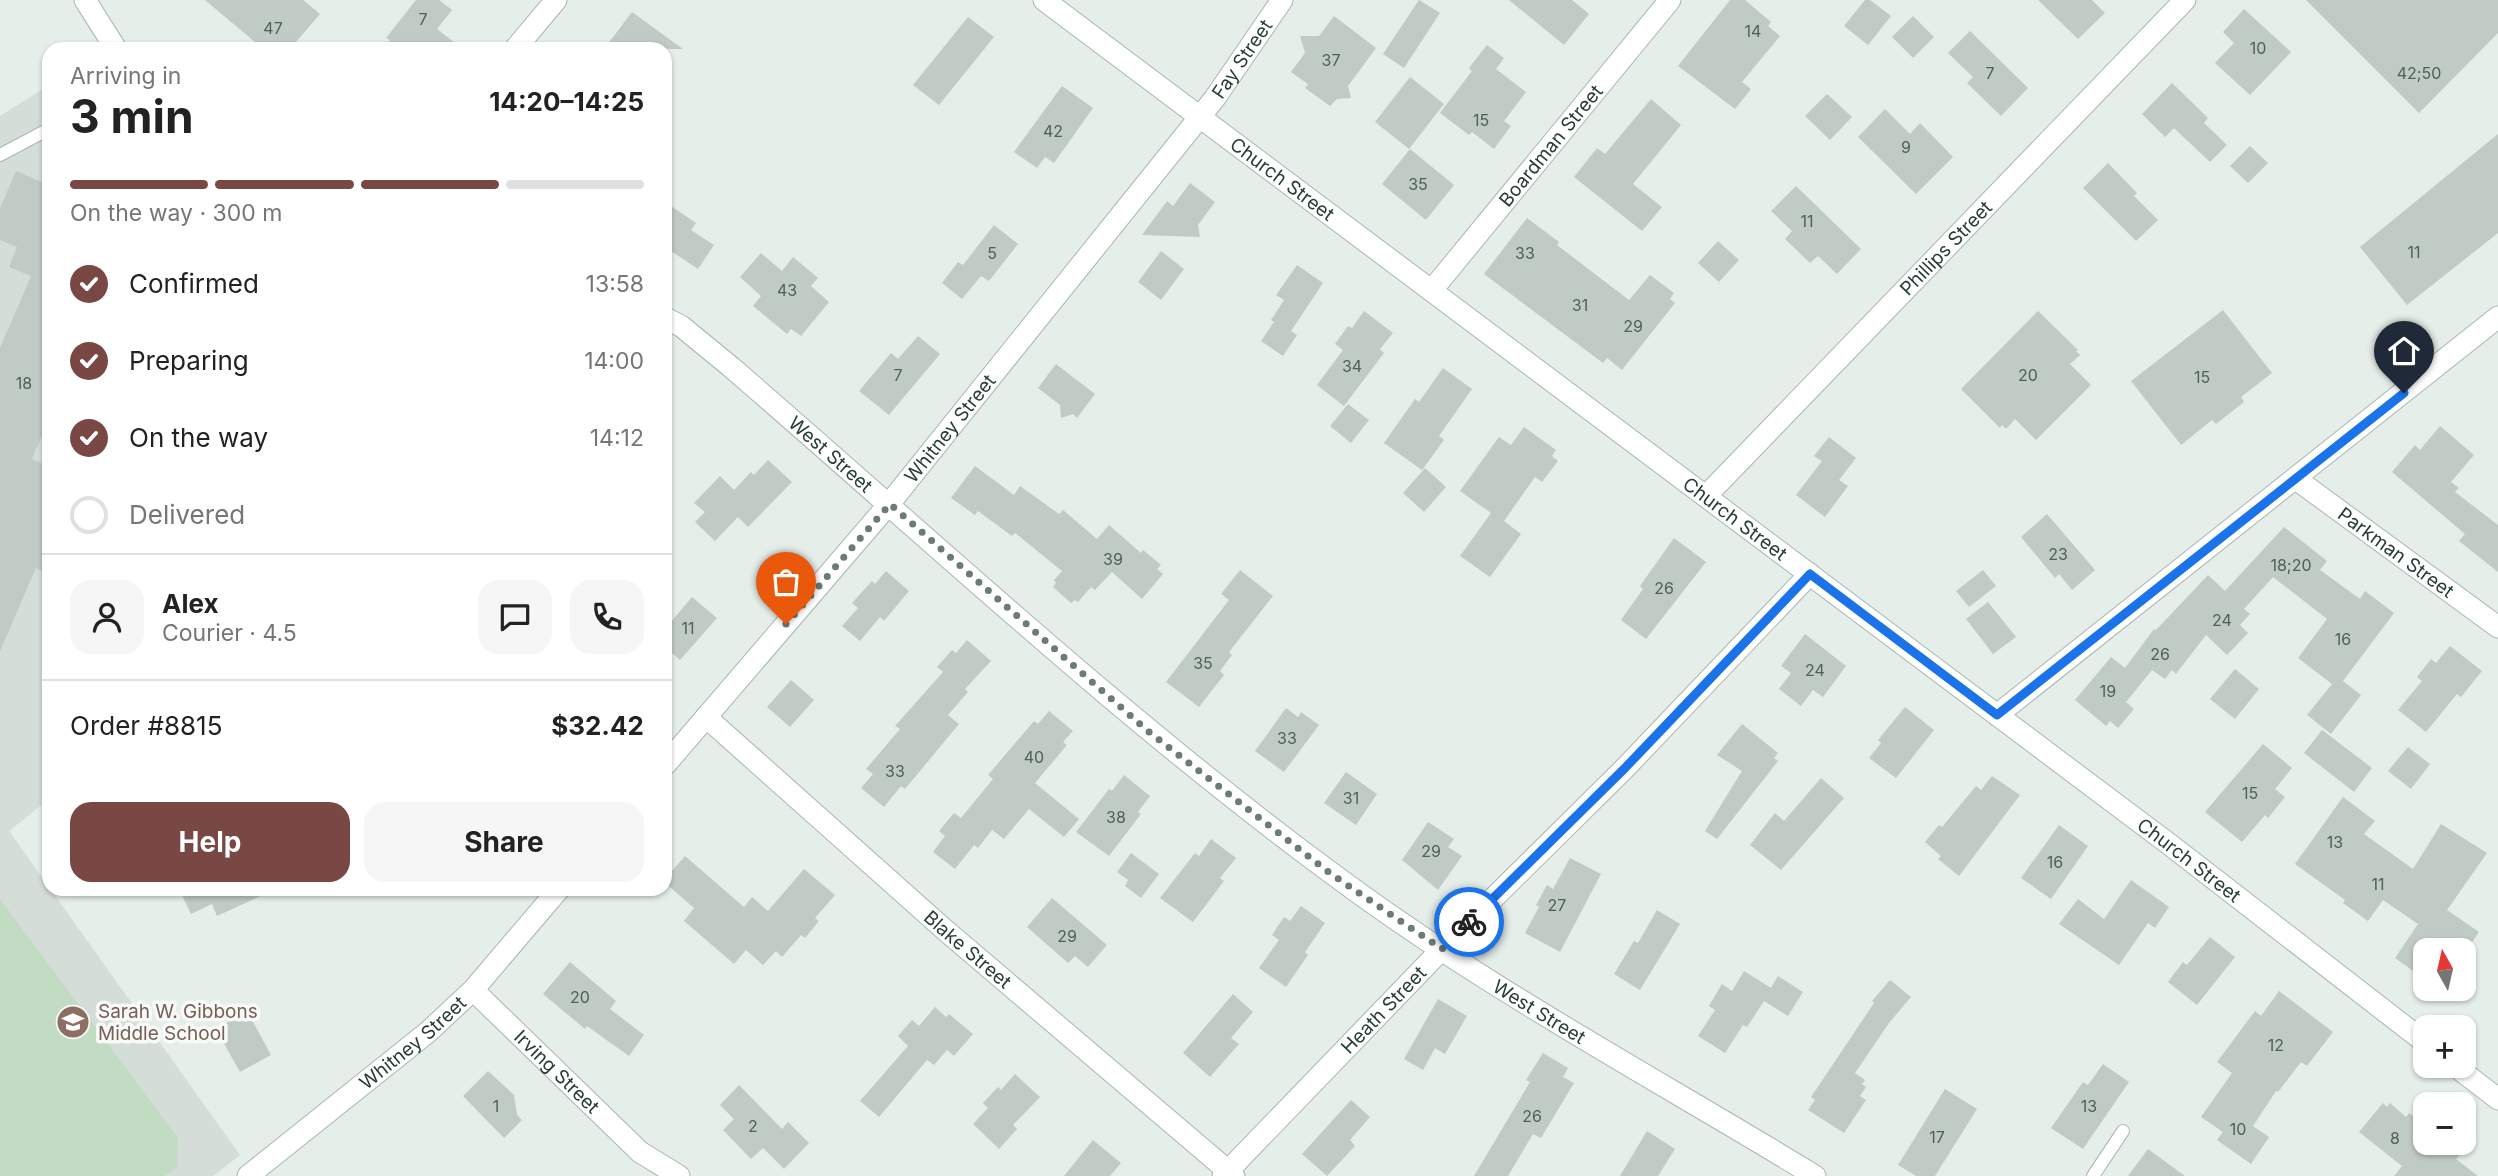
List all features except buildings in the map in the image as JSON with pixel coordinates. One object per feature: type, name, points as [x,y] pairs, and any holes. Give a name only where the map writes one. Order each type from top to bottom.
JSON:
[{"type":"street","points":[[85,0],[112,42]]},
{"type":"street","points":[[522,42],[556,0]]},
{"type":"street","name":"Church Street","points":[[1044,0],[2218,881],[2413,1033]]},
{"type":"street","name":"Fay Street","points":[[1200,117],[1282,0]]},
{"type":"street","name":"Boardman Street","points":[[1432,290],[1670,0]]},
{"type":"street","name":"Phillips Street","points":[[1706,496],[2185,0]]},
{"type":"street","name":"Whitney Street","points":[[672,757],[890,504],[1200,117]]},
{"type":"street","points":[[1997,715],[2498,317]]},
{"type":"street","name":"West Street","points":[[672,322],[732,366],[1149,732],[1331,874],[1442,949],[1815,1176]]},
{"type":"street","name":"Parkman Street","points":[[2296,479],[2498,627]]},
{"type":"street","name":"Heath Street","points":[[1228,1174],[1442,949],[1625,768],[1810,574]]},
{"type":"street","name":"Blake Street","points":[[706,718],[1228,1174]]},
{"type":"street","name":"Whitney Street","points":[[248,1176],[428,1032],[473,990],[553,896]]},
{"type":"street","name":"Irving Street","points":[[473,990],[640,1152],[679,1176]]},
{"type":"street","points":[[2470,1078],[2498,1100]]},
{"type":"street","name":"Irving Street","points":[[640,1152],[652,1176]]},
{"type":"lane","points":[[0,155],[42,133]]},
{"type":"lane","points":[[2094,1176],[2123,1131]]},
{"type":"shaded area","points":[[42,89],[42,805],[9,831],[42,877],[42,896],[55,896],[240,1155],[213,1176],[0,1176],[0,116]]},
{"type":"green space","name":"Sarah W. Gibbons Middle School","points":[[0,899],[178,1138],[177,1168],[165,1176],[0,1176]]},
{"type":"way so far","points":[[786,624],[890,504],[1149,732],[1331,874],[1442,949],[1469,922]]},
{"type":"place","name":"Sarah W. Gibbons Middle School","points":[[73,1022]]},
{"type":"route","points":[[1469,922],[1625,768],[1810,574],[1997,715],[2404,393]]}]
